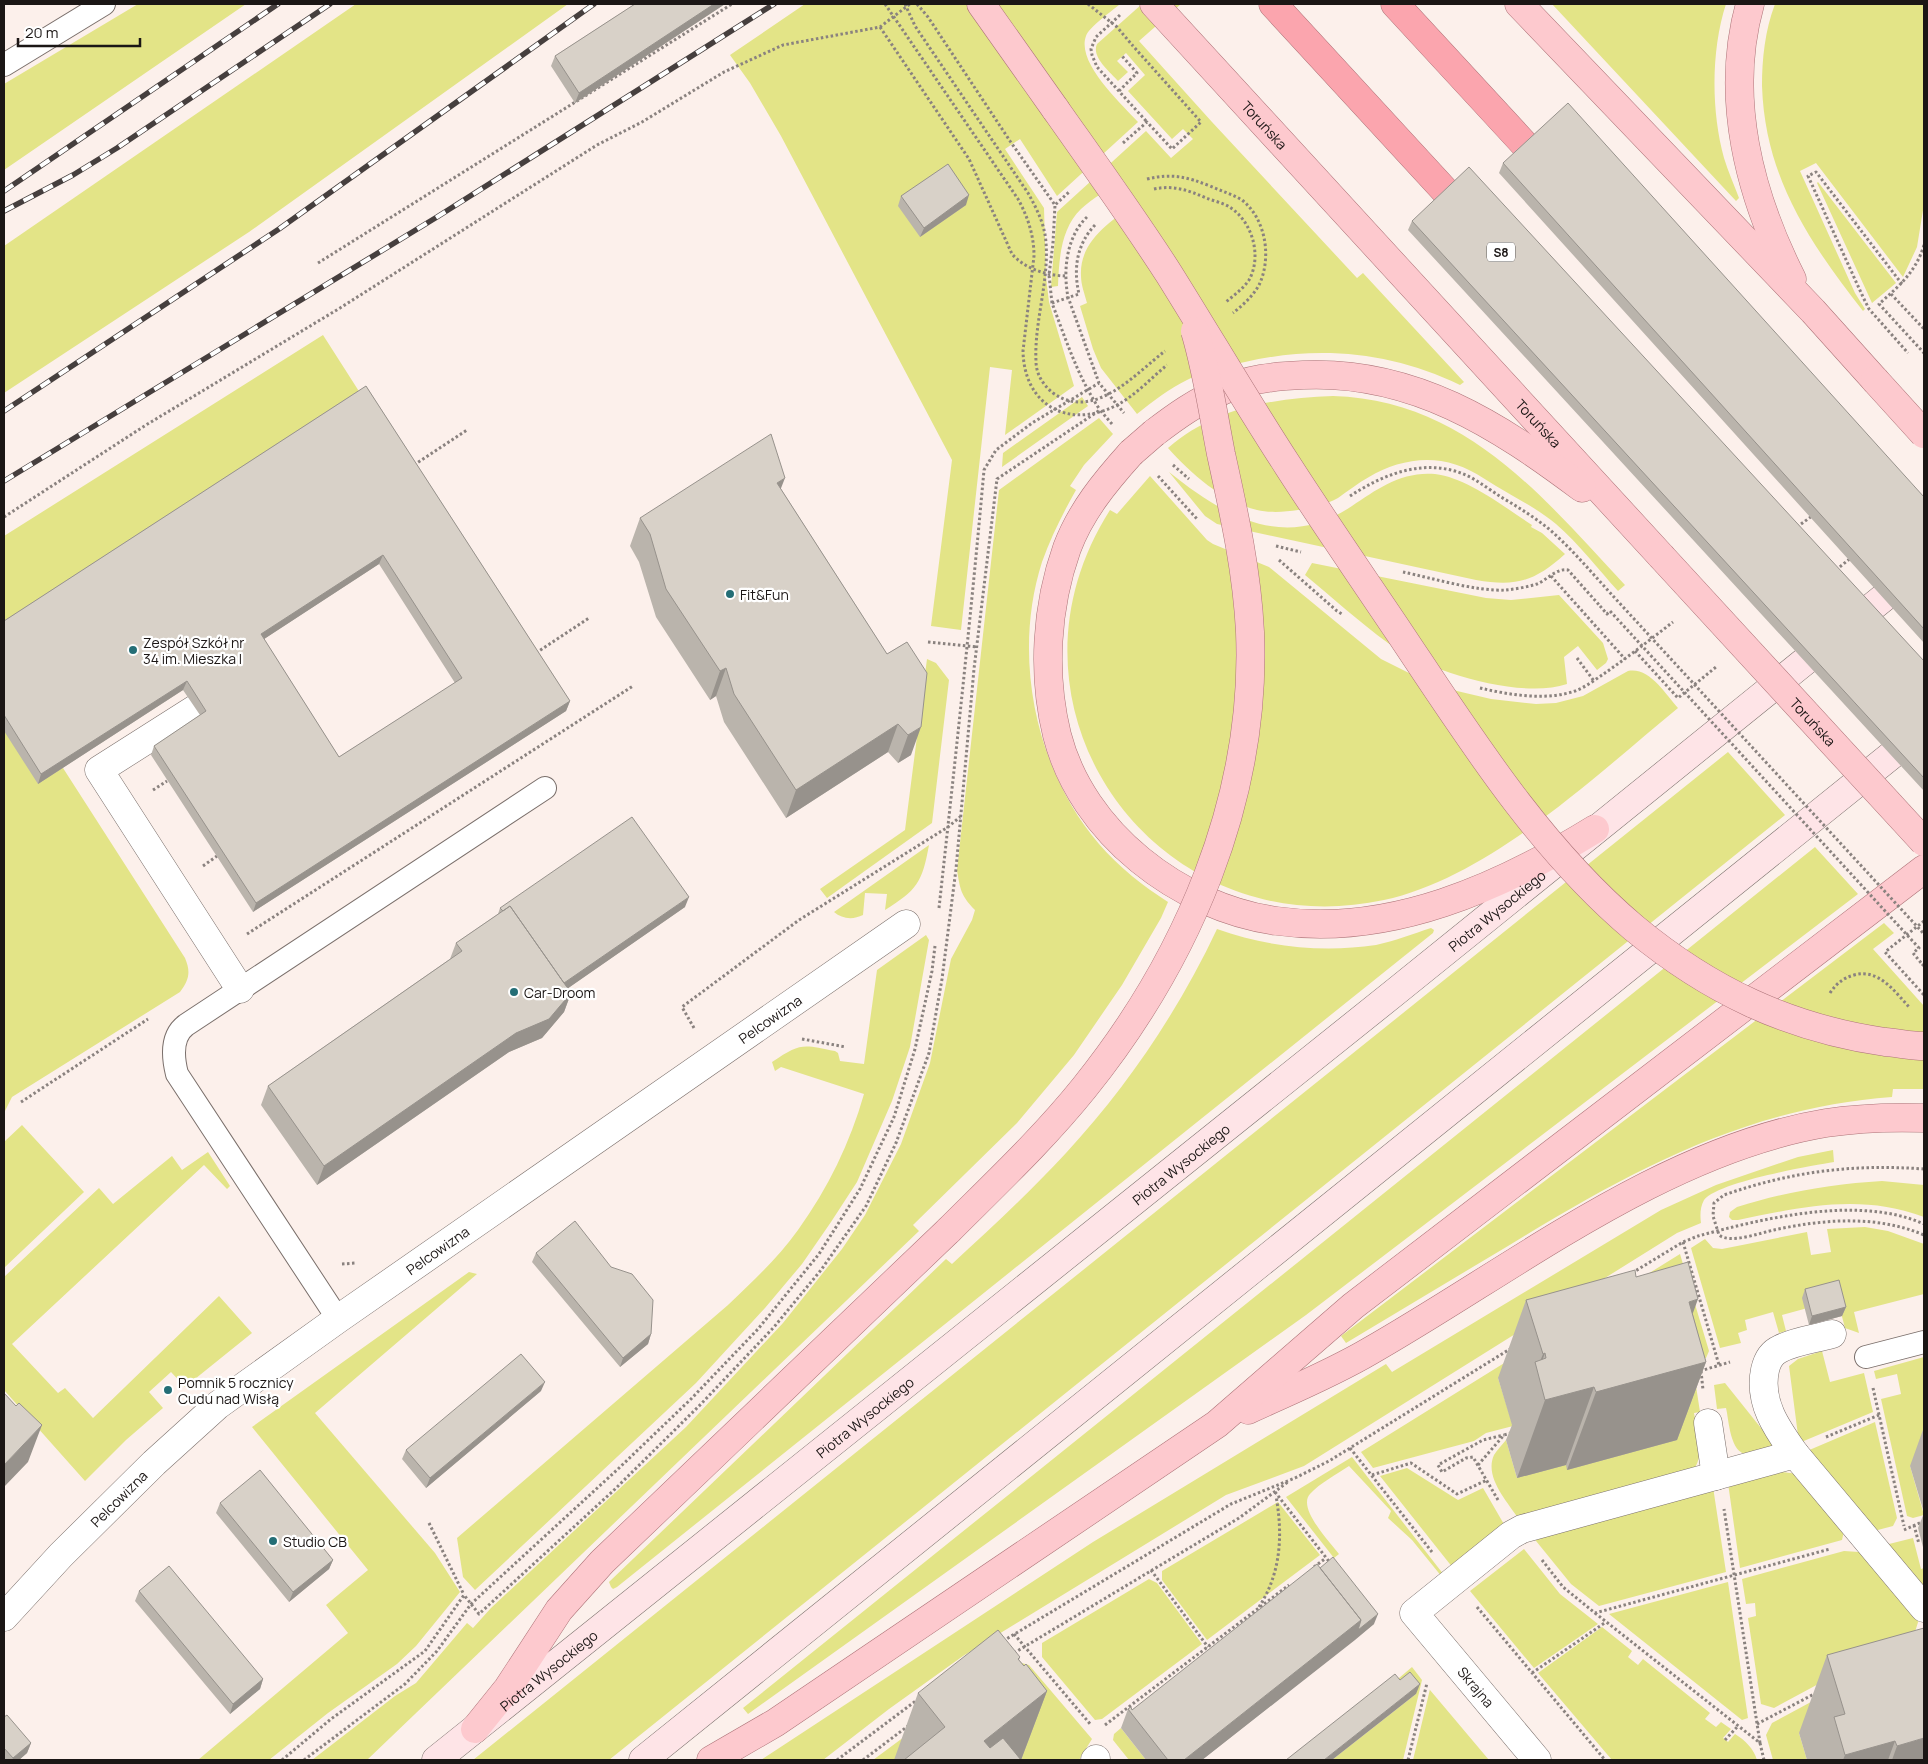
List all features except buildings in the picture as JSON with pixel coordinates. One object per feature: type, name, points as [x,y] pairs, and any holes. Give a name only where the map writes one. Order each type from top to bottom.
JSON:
[{"type":"highway","name":"S8","points":[[1273,4],[1488,237]]},
{"type":"highway","points":[[1395,4],[1569,193]]},
{"type":"main road","points":[[981,4],[1134,222],[1286,464],[1490,767],[1543,834],[1586,882],[1633,926],[1686,967],[1739,998],[1798,1023],[1861,1038],[1924,1046]]},
{"type":"main road","points":[[1518,4],[1813,311],[1924,434]]},
{"type":"main road","points":[[1750,4],[1740,47],[1739,74],[1741,126],[1746,153],[1764,215],[1777,247],[1791,278],[1813,311]]},
{"type":"main road","name":"Toruńska","points":[[1160,10],[1924,842]]},
{"type":"main road","points":[[475,1729],[508,1688],[559,1610],[602,1562],[949,1230],[1044,1134],[1083,1090],[1113,1051],[1148,998],[1174,950],[1196,905],[1214,860],[1230,810],[1243,746],[1250,677],[1250,632],[1246,584],[1238,531],[1207,381],[1186,304]]},
{"type":"main road","points":[[1595,829],[1529,867],[1457,897],[1397,916],[1335,924],[1278,922],[1251,917],[1221,908],[1194,896],[1166,880],[1143,862],[1118,839],[1081,791],[1058,736],[1052,706],[1048,672],[1052,605],[1068,546],[1092,498],[1130,454],[1154,433],[1222,390],[1244,383],[1284,376],[1341,375],[1381,380],[1432,396],[1495,428],[1532,452],[1603,503],[1661,556]]},
{"type":"main road","name":"Piotra Wysockiego","points":[[436,1760],[1394,993],[1924,565]]},
{"type":"main road","points":[[643,1760],[1924,729]]},
{"type":"main road","points":[[710,1760],[775,1723],[1217,1424],[1352,1306],[1924,869]]},
{"type":"main road","points":[[1217,1424],[1332,1372],[1370,1352],[1585,1221],[1692,1164],[1747,1143],[1827,1123],[1870,1119],[1924,1118]]},
{"type":"street","points":[[195,708],[99,770],[240,989]]},
{"type":"street","name":"Pelcowizna","points":[[4,1617],[61,1555],[112,1504],[218,1404],[906,924]]},
{"type":"street","points":[[1832,1334],[1780,1349],[1769,1358],[1763,1384],[1768,1406],[1773,1420],[1788,1446],[1924,1608]]},
{"type":"street","points":[[1708,1422],[1717,1475]]},
{"type":"street","points":[[1517,1531],[1534,1524],[1794,1453]]},
{"type":"street","name":"Skrajna","points":[[1517,1531],[1414,1613],[1537,1760]]},
{"type":"lane","points":[[4,65],[104,4]]},
{"type":"lane","points":[[338,1319],[177,1074],[174,1046],[179,1031],[545,788]]},
{"type":"lane","points":[[1866,1357],[1924,1342]]},
{"type":"path","points":[[318,263],[732,4]]},
{"type":"path","points":[[885,4],[1018,199],[1028,219],[1034,256],[1023,363],[1030,386],[1036,396],[1051,408],[1062,412],[1082,415],[1092,414],[1120,403],[1172,362]]},
{"type":"path","points":[[904,4],[915,26],[1028,193],[1038,212],[1044,231],[1046,250],[1036,352],[1036,362],[1041,381],[1048,389],[1065,400],[1075,402],[1097,401],[1112,393],[1171,345]]},
{"type":"path","points":[[4,517],[146,425],[340,308],[597,145],[642,122],[724,72],[783,45],[880,27],[910,4]]},
{"type":"path","points":[[917,4],[942,38],[1010,141]]},
{"type":"path","points":[[1088,4],[1117,26],[1201,122],[1188,134]]},
{"type":"path","points":[[1127,9],[1096,37],[1091,49],[1097,67],[1147,122]]},
{"type":"path","points":[[880,27],[969,159],[1012,254],[1018,262],[1049,275],[1065,276]]},
{"type":"path","points":[[1119,91],[1137,73],[1122,56]]},
{"type":"path","points":[[1902,284],[1816,172],[1808,176],[1869,309],[1908,353]]},
{"type":"path","points":[[1143,180],[1162,176],[1186,177],[1243,201],[1256,218],[1266,250],[1263,274],[1252,294],[1231,314]]},
{"type":"path","points":[[1150,190],[1171,187],[1182,188],[1230,207],[1246,222],[1254,244],[1253,270],[1249,280],[1243,287],[1223,304]]},
{"type":"path","points":[[1055,205],[1049,275],[1052,303],[1087,390],[1113,425]]},
{"type":"path","points":[[1091,213],[1077,229],[1072,240],[1065,276],[1068,298],[1099,383],[1127,415]]},
{"type":"path","points":[[1052,303],[1079,294],[1076,280],[1077,257],[1085,237],[1098,222]]},
{"type":"path","points":[[1924,245],[1914,270],[1902,284],[1879,304],[1924,353]]},
{"type":"path","points":[[1891,294],[1924,329]]},
{"type":"path","points":[[938,913],[984,470],[996,450],[1032,423],[1099,383]]},
{"type":"path","points":[[429,1523],[464,1595],[479,1614],[612,1491],[701,1404],[780,1320],[821,1270],[866,1206],[896,1143],[928,1053],[942,979],[956,869],[977,647],[997,479],[1100,410]]},
{"type":"path","points":[[409,468],[467,430]]},
{"type":"path","points":[[1172,464],[1195,482]]},
{"type":"path","points":[[1345,500],[1381,478],[1404,470],[1429,468],[1455,471],[1472,478],[1532,516],[1550,530],[1612,596],[1924,934]]},
{"type":"path","points":[[1158,475],[1203,526]]},
{"type":"path","points":[[1791,532],[1815,514]]},
{"type":"path","points":[[1271,546],[1309,553]]},
{"type":"path","points":[[1832,573],[1855,554]]},
{"type":"path","points":[[1275,556],[1336,611],[1345,616]]},
{"type":"path","points":[[1396,571],[1493,590],[1508,590],[1535,584],[1560,570],[1568,570],[1607,614],[1610,611],[1919,948],[1913,953],[1923,965]]},
{"type":"path","points":[[1551,576],[1625,659]]},
{"type":"path","points":[[531,656],[589,618]]},
{"type":"path","points":[[1475,687],[1518,695],[1539,696],[1559,695],[1576,690],[1594,681],[1674,621]]},
{"type":"path","points":[[928,642],[977,647]]},
{"type":"path","points":[[1635,651],[1678,698],[1717,667]]},
{"type":"path","points":[[1577,658],[1594,681]]},
{"type":"path","points":[[217,953],[633,686]]},
{"type":"path","points":[[695,1030],[682,1007],[799,920],[948,827],[960,817]]},
{"type":"path","points":[[1924,921],[1885,952],[1924,995]]},
{"type":"path","points":[[304,1760],[405,1684],[437,1651],[471,1604],[691,1399],[758,1329],[819,1254],[860,1189],[894,1116],[916,1049],[932,971],[935,942]]},
{"type":"path","points":[[21,1102],[149,1019]]},
{"type":"path","points":[[1924,1169],[1880,1166],[1844,1168],[1801,1174],[1724,1195],[1714,1203],[1713,1216],[1716,1231],[1722,1237],[1729,1239],[1807,1224],[1865,1221],[1895,1225],[1924,1236]]},
{"type":"path","points":[[1624,1278],[1683,1242],[1716,1231],[1795,1215],[1852,1210],[1886,1212],[1924,1224]]},
{"type":"path","points":[[1683,1242],[1719,1365]]},
{"type":"path","points":[[335,1261],[342,1264],[363,1262]]},
{"type":"path","points":[[998,1644],[1231,1504],[1295,1478],[1328,1461],[1516,1345]]},
{"type":"path","points":[[1866,1357],[1904,1530]]},
{"type":"path","points":[[1693,1372],[1743,1360],[1755,1361],[1766,1365]]},
{"type":"path","points":[[1794,1453],[1879,1415]]},
{"type":"path","points":[[1516,1432],[1483,1440],[1438,1465],[1442,1472],[1471,1457],[1478,1465],[1517,1531],[1563,1587],[1760,1743]]},
{"type":"path","points":[[1478,1465],[1504,1435]]},
{"type":"path","points":[[1372,1475],[1411,1463],[1458,1494],[1487,1480]]},
{"type":"path","points":[[1717,1475],[1764,1760]]},
{"type":"path","points":[[1012,1655],[1239,1518],[1295,1478]]},
{"type":"path","points":[[1257,1610],[1272,1583],[1277,1565],[1280,1544],[1280,1522],[1276,1494]]},
{"type":"path","points":[[1914,1525],[1917,1536]]},
{"type":"path","points":[[1595,1613],[1866,1540]]},
{"type":"path","points":[[1310,1569],[1326,1558]]},
{"type":"path","points":[[1151,1570],[1208,1647]]},
{"type":"path","points":[[1104,1725],[1295,1581]]},
{"type":"path","points":[[282,1760],[332,1720],[425,1651],[464,1595]]},
{"type":"path","points":[[1532,1673],[1606,1622]]},
{"type":"path","points":[[1014,1634],[1096,1731]]},
{"type":"path","points":[[1408,1760],[1428,1676]]},
{"type":"path","points":[[1757,1724],[1818,1691]]},
{"type":"path","points":[[837,1760],[922,1697]]},
{"type":"path","points":[[863,1760],[909,1725]]},
{"type":"path","points":[[1725,1740],[1738,1726]]},
{"type":"shaded area","points":[[138,4],[246,4],[4,170],[4,84]]},
{"type":"shaded area","points":[[356,4],[568,4],[249,232],[4,393],[4,246]]},
{"type":"shaded area","points":[[805,4],[1120,4],[1088,32],[1085,47],[1088,58],[1102,82],[1138,122],[1057,196],[1020,139],[1005,149],[1044,208],[1046,277],[1049,302],[1074,386],[1005,435],[1012,370],[990,367],[961,630],[931,626],[952,460],[781,136],[750,83],[730,55]]},
{"type":"shaded area","points":[[1142,4],[1181,4],[1139,41],[1357,278],[1363,273],[1464,382],[1460,385],[1408,365],[1382,359],[1328,353],[1300,354],[1245,362],[1201,374],[1174,387],[1137,414],[1101,368],[1080,306],[1087,303],[1081,276],[1085,252],[1091,242],[1108,224],[1137,202],[1123,180],[1091,201],[1074,217],[1062,244],[1058,286],[1051,287],[1057,212],[1146,131],[1171,158],[1193,139],[1183,129],[1172,139],[1128,91],[1145,75],[1126,53],[1117,61],[1128,72],[1118,81],[1102,64],[1097,54],[1097,44]]},
{"type":"shaded area","points":[[1552,4],[1726,4],[1715,61],[1715,101],[1724,158],[1739,198],[1736,201]]},
{"type":"shaded area","points":[[1775,4],[1924,4],[1924,204],[1917,247],[1903,277],[1816,163],[1800,171],[1855,293],[1865,309],[1863,311],[1825,260],[1793,207],[1771,150],[1765,119],[1762,76],[1766,34]]},
{"type":"shaded area","points":[[1817,183],[1896,283],[1872,303]]},
{"type":"shaded area","points":[[323,335],[362,396],[4,628],[4,536]]},
{"type":"shaded area","points":[[1333,396],[1380,402],[1423,415],[1462,434],[1531,487],[1563,518],[1625,585],[1618,591],[1573,540],[1556,524],[1463,467],[1432,460],[1413,461],[1395,465],[1377,472],[1338,498],[1323,504],[1293,511],[1267,512],[1244,506],[1220,493],[1186,467],[1168,448],[1186,434],[1225,414],[1288,399]]},
{"type":"shaded area","points":[[1082,397],[1088,406],[1002,467],[1003,453]]},
{"type":"shaded area","points":[[1099,418],[1113,434],[1084,465],[1070,486],[1076,490],[1049,543],[1042,562],[1033,598],[1029,635],[1030,673],[1035,710],[1045,747],[1059,782],[1077,814],[1099,844],[1115,861],[1140,883],[1168,902],[1161,918],[1122,985],[1074,1055],[1017,1123],[913,1225],[919,1231],[367,1760],[312,1760],[395,1696],[416,1683],[467,1623],[473,1628],[491,1608],[686,1427],[783,1323],[842,1249],[865,1215],[901,1144],[930,1063],[951,959],[972,920],[975,910],[962,892],[957,870],[999,490]]},
{"type":"shaded area","points":[[1169,472],[1211,502],[1233,514],[1256,523],[1279,527],[1302,526],[1327,520],[1390,482],[1412,475],[1435,474],[1460,481],[1485,494],[1532,525],[1531,527],[1542,533],[1565,554],[1544,570],[1525,580],[1503,583],[1476,580],[1217,524],[1205,516]]},
{"type":"shaded area","points":[[1150,476],[1207,540],[1269,567],[1381,659],[1415,676],[1457,691],[1491,699],[1536,704],[1556,703],[1583,696],[1628,671],[1636,671],[1650,677],[1678,708],[1540,821],[1502,847],[1463,870],[1424,888],[1384,900],[1302,905],[1227,888],[1164,850],[1114,798],[1081,733],[1068,661],[1076,586],[1110,510],[1117,514]]},
{"type":"shaded area","points":[[1312,563],[1486,598],[1511,600],[1559,595],[1603,643],[1608,659],[1597,670],[1578,646],[1564,657],[1567,684],[1547,688],[1500,685],[1474,680],[1449,672],[1405,653],[1367,627],[1305,575]]},
{"type":"shaded area","points":[[927,659],[936,663],[949,680],[932,823],[827,898],[820,889],[905,830]]},
{"type":"shaded area","points":[[4,731],[63,768],[185,958],[188,972],[187,980],[180,992],[12,1097],[4,1113]]},
{"type":"shaded area","points":[[1728,752],[1785,815],[609,1760],[473,1760]]},
{"type":"shaded area","points":[[929,845],[920,877],[911,891],[896,903],[885,910],[887,894],[865,893],[863,915],[848,918],[834,912]]},
{"type":"shaded area","points":[[1815,847],[1858,894],[1306,1315],[748,1714],[743,1708]]},
{"type":"shaded area","points":[[1884,923],[1894,933],[1873,949],[1924,1006],[1924,1089],[1893,1089],[1892,1097],[1838,1103],[1787,1114],[1738,1129],[1691,1147],[1599,1193],[1346,1343],[1341,1336]]},
{"type":"shaded area","points":[[1431,928],[1434,930],[1433,933],[617,1587],[613,1589],[611,1587],[609,1582],[946,1259],[952,1264],[1024,1196],[1066,1153],[1110,1102],[1150,1047],[1186,989],[1217,929],[1275,944],[1295,947],[1336,948],[1376,945]]},
{"type":"shaded area","points":[[926,935],[929,940],[910,1047],[892,1101],[857,1182],[831,1222],[802,1264],[765,1308],[696,1383],[475,1590],[463,1577],[457,1538],[728,1305],[773,1260],[798,1230],[819,1198],[837,1165],[852,1130],[864,1094],[781,1067],[775,1071],[772,1062],[789,1051],[808,1046],[835,1051],[838,1053],[840,1061],[864,1064],[877,970]]},
{"type":"shaded area","points":[[22,1125],[84,1192],[4,1268],[4,1142]]},
{"type":"shaded area","points":[[1833,1150],[1834,1162],[1745,1181],[1713,1193],[1704,1200],[1701,1223],[1677,1233],[1304,1466],[1226,1495],[963,1656],[889,1709],[823,1760],[761,1760],[1093,1542],[1386,1364],[1392,1372],[1661,1210],[1716,1185],[1798,1157]]},
{"type":"shaded area","points":[[208,1152],[230,1186],[227,1189],[204,1165],[12,1344],[58,1393],[65,1388],[93,1418],[219,1296],[252,1333],[185,1387],[171,1372],[149,1392],[163,1408],[126,1440],[85,1481],[4,1390],[4,1277],[99,1188],[113,1204],[172,1156],[182,1170]]},
{"type":"shaded area","points":[[1882,1181],[1924,1185],[1924,1217],[1900,1210],[1854,1204],[1808,1207],[1738,1220],[1732,1220],[1729,1217],[1730,1212],[1737,1207],[1773,1197],[1845,1184]]},
{"type":"shaded area","points":[[1865,1227],[1888,1231],[1924,1244],[1924,1294],[1854,1312],[1859,1333],[1845,1328],[1835,1290],[1804,1309],[1782,1315],[1786,1331],[1779,1333],[1773,1312],[1745,1320],[1747,1330],[1738,1333],[1741,1343],[1720,1348],[1691,1248],[1705,1239],[1713,1248],[1722,1249],[1807,1232],[1811,1255],[1831,1252],[1827,1229]]},
{"type":"shaded area","points":[[1680,1254],[1709,1351],[1706,1358],[1667,1369],[1498,1378],[1513,1426],[1486,1433],[1474,1441],[1373,1468],[1361,1452]]},
{"type":"shaded area","points":[[469,1272],[477,1274],[315,1413],[435,1553],[460,1592],[416,1646],[397,1664],[328,1713],[269,1760],[198,1760],[348,1633],[326,1605],[368,1570],[252,1427]]},
{"type":"shaded area","points":[[1822,1351],[1830,1382],[1864,1373],[1873,1412],[1799,1443],[1789,1366],[1798,1359]]},
{"type":"shaded area","points":[[1924,1357],[1924,1462],[1910,1466],[1924,1515],[1913,1518],[1907,1516],[1881,1399],[1901,1394],[1897,1374],[1876,1379],[1874,1371]]},
{"type":"shaded area","points":[[1725,1383],[1773,1443],[1771,1448],[1748,1454],[1742,1453],[1737,1449],[1731,1436],[1726,1408],[1717,1409],[1714,1385]]},
{"type":"shaded area","points":[[1696,1386],[1700,1412],[1694,1413],[1700,1449],[1694,1469],[1518,1518],[1494,1480],[1492,1463],[1494,1455],[1506,1440],[1517,1478]]},
{"type":"shaded area","points":[[1875,1422],[1897,1518],[1893,1526],[1874,1531],[1807,1451]]},
{"type":"shaded area","points":[[1352,1457],[1444,1575],[1442,1577],[1412,1540],[1388,1518],[1391,1511],[1349,1466],[1319,1486],[1310,1494],[1307,1500],[1308,1508],[1316,1525],[1339,1554],[1334,1558],[1286,1497]]},
{"type":"shaded area","points":[[1407,1468],[1458,1500],[1483,1488],[1505,1526],[1453,1568],[1380,1476]]},
{"type":"shaded area","points":[[1774,1471],[1798,1474],[1844,1531],[1842,1540],[1740,1568],[1728,1483]]},
{"type":"shaded area","points":[[1713,1487],[1726,1572],[1599,1606],[1571,1584],[1532,1536]]},
{"type":"shaded area","points":[[1278,1502],[1320,1555],[1207,1640],[1162,1580],[1162,1571]]},
{"type":"shaded area","points":[[1913,1538],[1921,1569],[1924,1568],[1924,1590],[1885,1545]]},
{"type":"shaded area","points":[[1524,1549],[1560,1594],[1598,1624],[1534,1668],[1470,1591]]},
{"type":"shaded area","points":[[1844,1551],[1859,1552],[1919,1619],[1915,1632],[1774,1708],[1761,1704],[1748,1618],[1756,1616],[1755,1603],[1746,1604],[1742,1579]]},
{"type":"shaded area","points":[[1149,1579],[1157,1583],[1202,1644],[1102,1719],[1095,1720],[1042,1657],[1042,1643]]},
{"type":"shaded area","points":[[1728,1582],[1748,1718],[1742,1720],[1609,1614]]},
{"type":"shaded area","points":[[1602,1627],[1632,1651],[1628,1657],[1638,1665],[1643,1659],[1710,1713],[1705,1719],[1716,1727],[1721,1722],[1731,1729],[1723,1738],[1728,1742],[1735,1734],[1739,1736],[1746,1742],[1757,1760],[1612,1760],[1538,1673]]},
{"type":"shaded area","points":[[1924,1641],[1799,1733],[1807,1760],[1773,1760],[1766,1735],[1772,1723]]},
{"type":"shaded area","points":[[1014,1661],[1029,1665],[1092,1739],[1079,1760],[873,1760],[931,1717]]},
{"type":"shaded area","points":[[1412,1667],[1422,1680],[1403,1760],[1332,1760],[1416,1694],[1392,1684]]},
{"type":"shaded area","points":[[1430,1690],[1489,1760],[1413,1760]]},
{"type":"shaded area","points":[[1121,1728],[1146,1760],[1129,1760],[1113,1740],[1114,1734]]},
{"type":"railway","points":[[4,191],[278,4]]},
{"type":"railway","points":[[4,211],[73,175],[117,148],[330,4]]},
{"type":"railway","points":[[4,411],[279,229],[594,4]]},
{"type":"railway","points":[[4,481],[437,217],[774,4]]},
{"type":"place","name":"Fit&Fun","points":[[730,594]]},
{"type":"place","name":"Zespół Szkół nr 34 im. Mieszka I","points":[[133,650]]},
{"type":"place","name":"Car-Droom","points":[[514,992]]},
{"type":"place","name":"Pomnik 5 rocznicy Cudu nad Wisłą","points":[[168,1390]]},
{"type":"place","name":"Studio CB","points":[[273,1541]]}]
